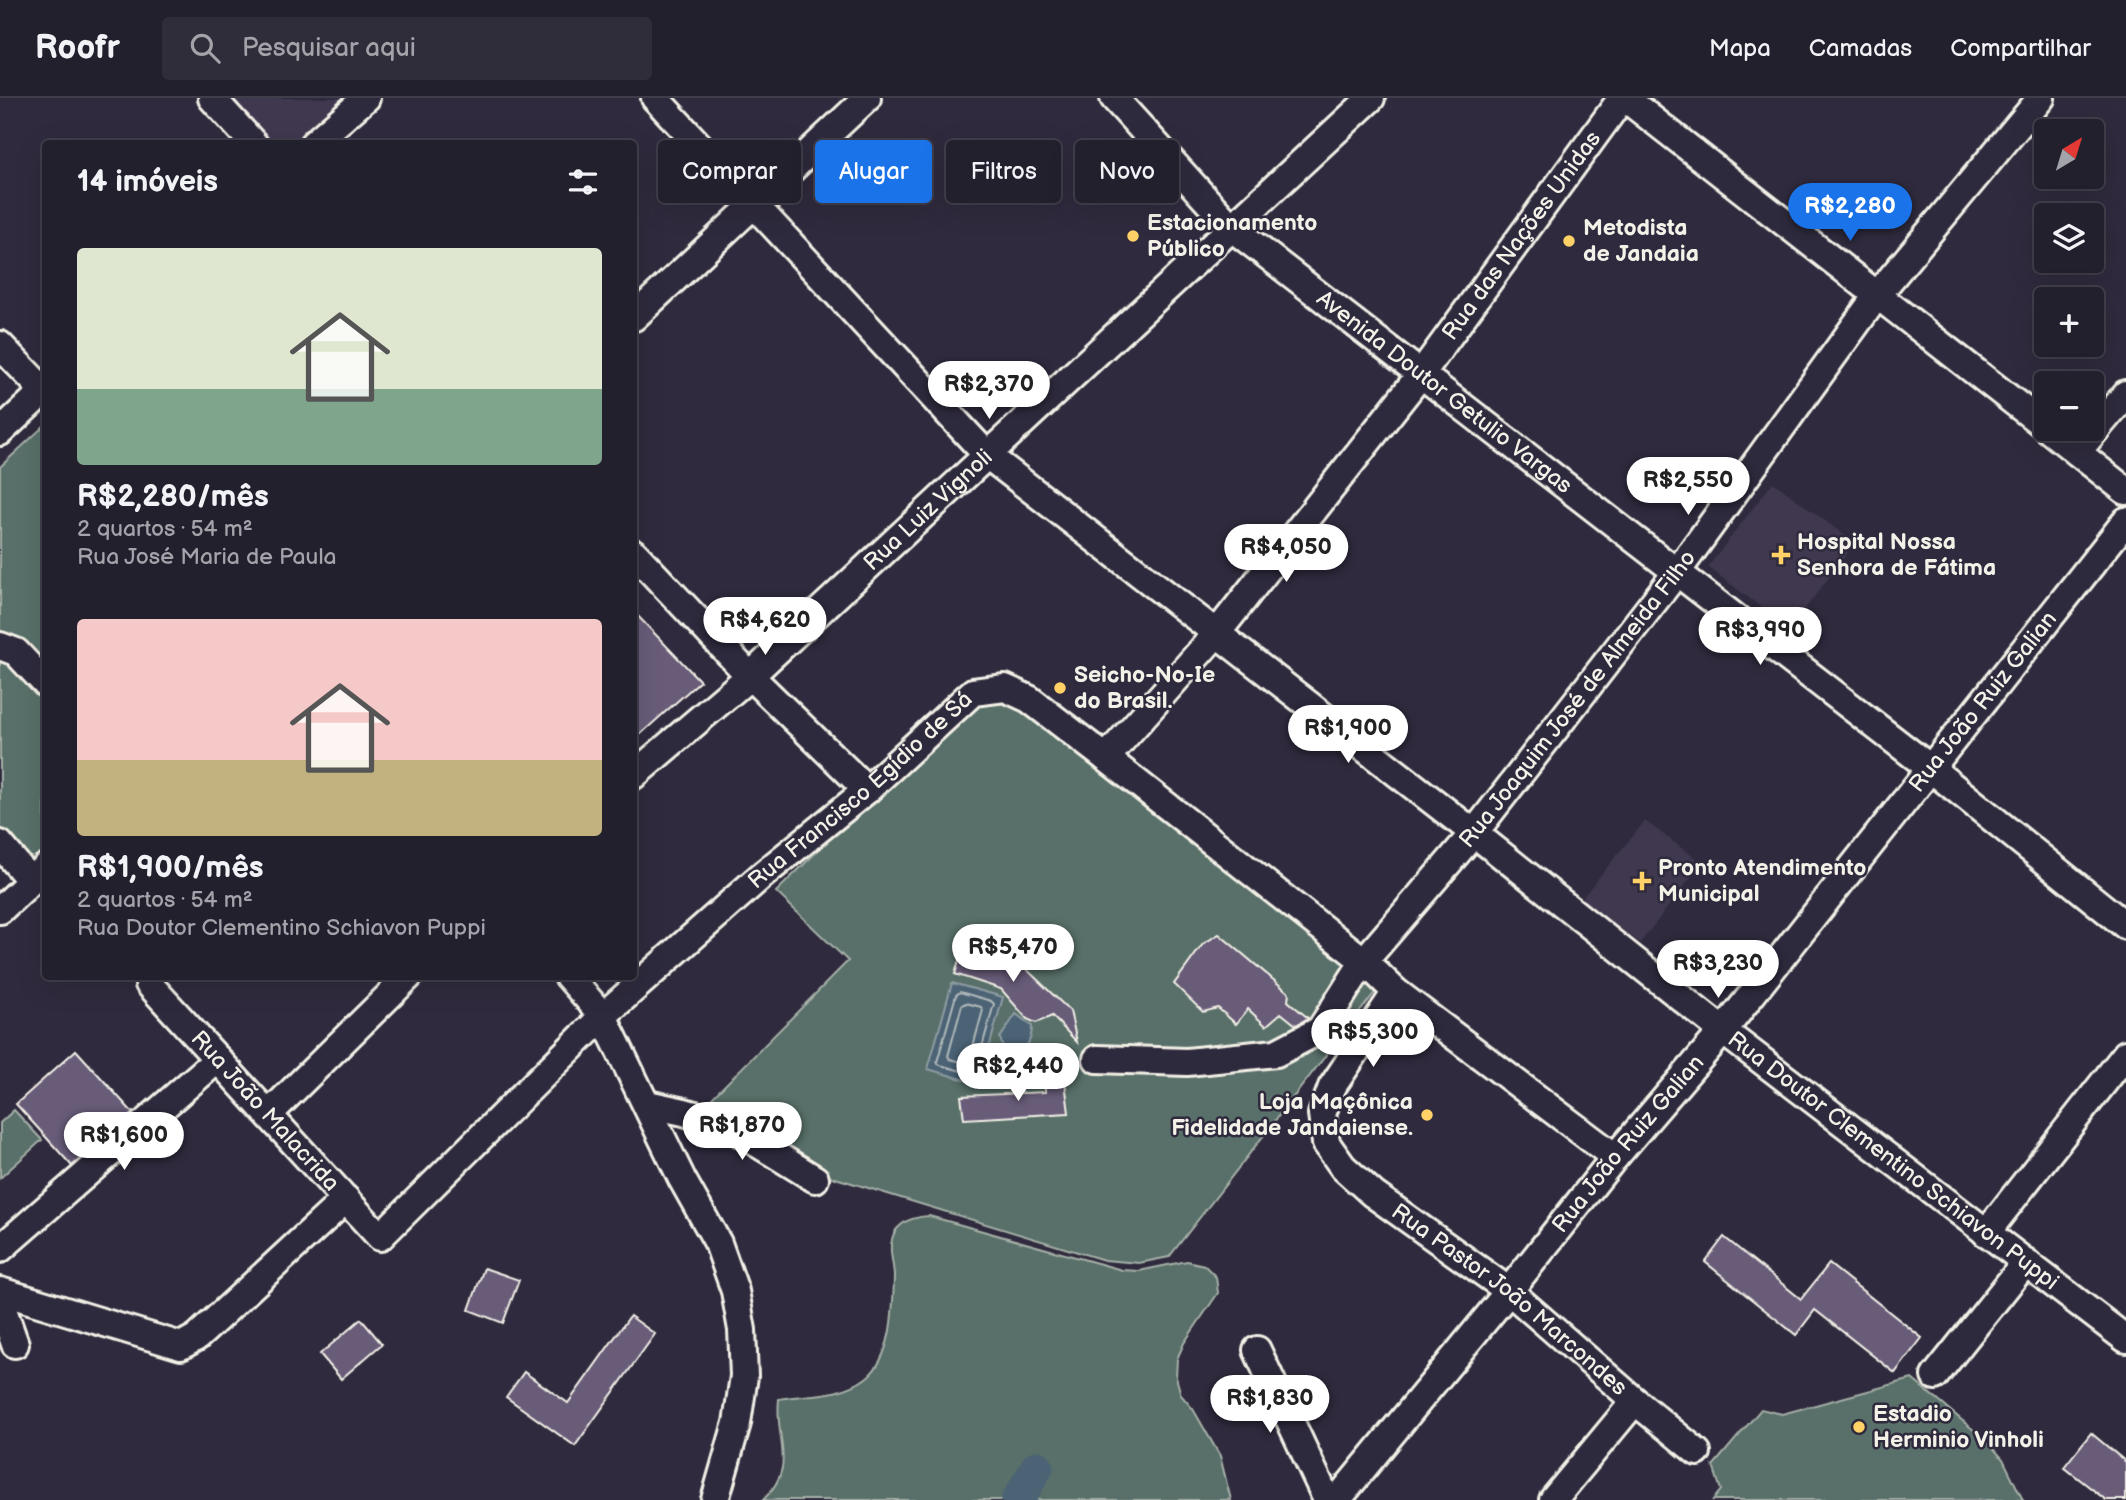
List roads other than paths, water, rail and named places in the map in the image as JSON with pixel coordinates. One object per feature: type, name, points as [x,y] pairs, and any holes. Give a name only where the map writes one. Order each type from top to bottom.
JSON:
[{"type":"street","points":[[212,98],[250,140]]},
{"type":"street","points":[[318,140],[366,98]]},
{"type":"street","name":"Rua Doutor Clementino Schiavon Puppi","points":[[654,98],[694,140]]},
{"type":"street","points":[[801,159],[867,98]]},
{"type":"street","name":"Avenida Doutor Getulio Vargas","points":[[1114,98],[1232,228],[1930,768],[2126,926]]},
{"type":"street","name":"Rua Luiz Vignoli","points":[[637,772],[750,676],[1371,98]]},
{"type":"street","points":[[1623,98],[2034,418]]},
{"type":"street","name":"Rua das Nações Unidas","points":[[1106,758],[1217,633],[1421,374],[1623,98]]},
{"type":"street","name":"Rua Joaquim José de Almeida Filho","points":[[1097,1059],[1187,1062],[1276,1052],[1320,1030],[1364,961],[1474,833],[1677,572],[1878,294],[2041,98]]},
{"type":"street","points":[[637,314],[753,203]]},
{"type":"street","name":"Rua Doutor Clementino Schiavon Puppi","points":[[755,203],[987,455],[1474,833],[1723,1031],[2126,1339]]},
{"type":"street","points":[[0,345],[42,388]]},
{"type":"street","points":[[0,432],[42,394]]},
{"type":"street","points":[[2077,452],[2126,394]]},
{"type":"street","points":[[2063,441],[2126,491]]},
{"type":"street","name":"Rua João Ruiz Galian","points":[[1337,1500],[1615,1157],[1723,1031],[2126,520]]},
{"type":"street","points":[[637,557],[750,676],[867,790]]},
{"type":"street","points":[[0,646],[16,652],[42,680]]},
{"type":"street","name":"Rua Francisco Egídio de Sá","points":[[380,1237],[603,1016],[760,877],[867,790],[973,692],[1005,688],[1029,699],[1106,758],[1364,961],[1396,992],[1615,1157]]},
{"type":"street","points":[[0,844],[38,874],[0,910]]},
{"type":"street","points":[[269,1114],[405,980]]},
{"type":"street","points":[[572,980],[603,1016],[682,1179],[718,1243],[735,1292],[742,1330],[744,1376],[737,1423],[715,1500]]},
{"type":"street","name":"Rua João Malacrida","points":[[149,984],[380,1237]]},
{"type":"street","name":"Rua Pastor João Marcondes","points":[[1396,992],[1332,1087],[1322,1114],[1326,1143],[1343,1167],[1373,1194],[1509,1291],[1697,1452]]},
{"type":"street","points":[[1986,1233],[2126,1054]]},
{"type":"street","points":[[0,1249],[218,1059]]},
{"type":"street","points":[[647,1104],[726,1124],[815,1179]]},
{"type":"street","points":[[0,1291],[181,1346],[197,1337],[346,1199]]},
{"type":"street","points":[[1935,1376],[2026,1262]]},
{"type":"street","points":[[0,1301],[15,1344]]},
{"type":"street","points":[[1256,1350],[1327,1500]]},
{"type":"street","points":[[1553,1500],[1635,1401]]},
{"type":"water","points":[[952,983],[1003,997],[979,1084],[928,1069]]},
{"type":"water","points":[[1016,1014],[1032,1026],[1029,1042],[1017,1054],[1003,1048],[1000,1038]]},
{"type":"waterway","points":[[1018,1500],[1037,1467]]},
{"type":"place","name":"Estacionamento Público","points":[[1133,236]]},
{"type":"place","name":"Metodista de Jandaia","points":[[1569,241]]},
{"type":"place","name":"Hospital Nossa Senhora de Fátima","points":[[1781,555]]},
{"type":"place","name":"Seicho-No-Ie do Brasil.","points":[[1060,688]]},
{"type":"place","name":"Pronto Atendimento Municipal","points":[[1642,881]]},
{"type":"place","name":"Loja Maçônica Fidelidade Jandaiense.","points":[[1427,1115]]},
{"type":"place","name":"Estadio Herminio Vinholi","points":[[1859,1427]]}]
